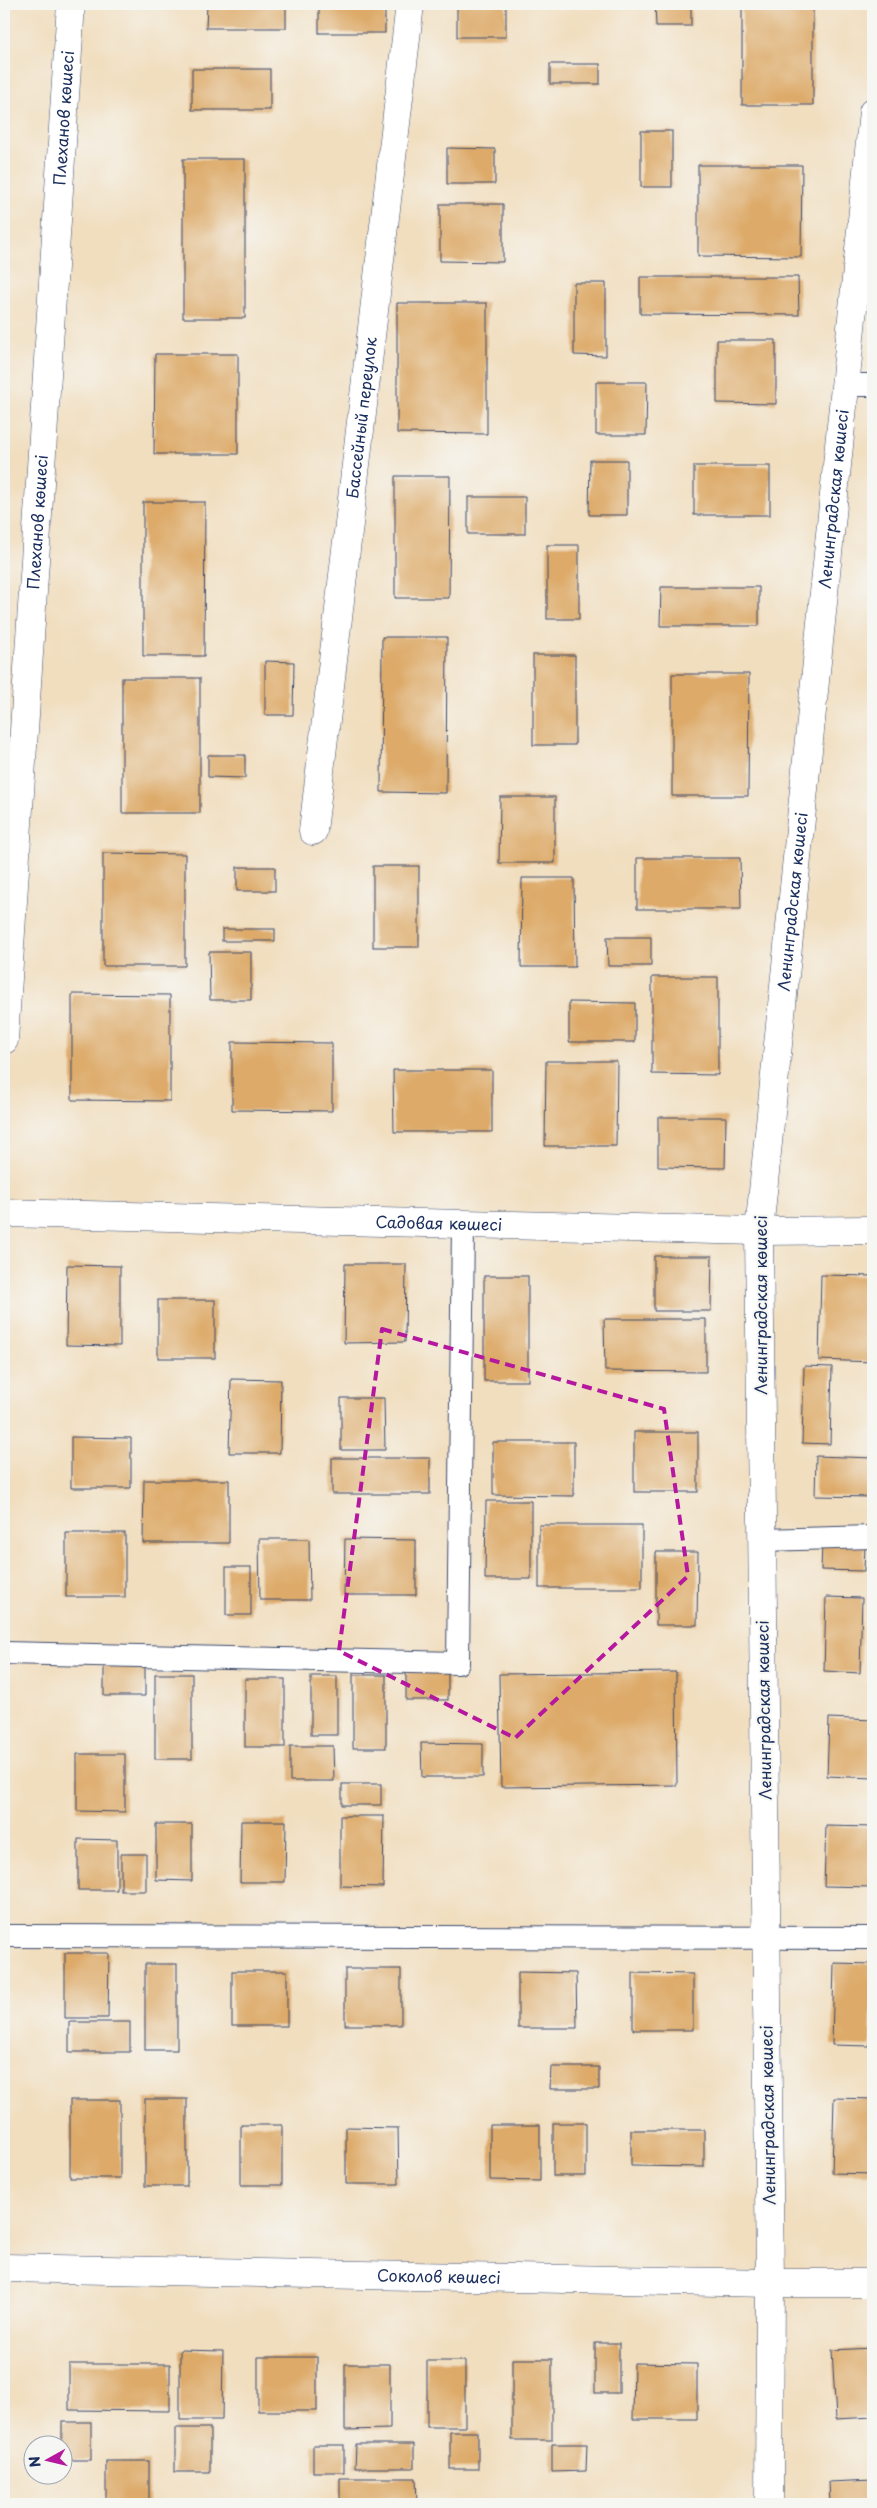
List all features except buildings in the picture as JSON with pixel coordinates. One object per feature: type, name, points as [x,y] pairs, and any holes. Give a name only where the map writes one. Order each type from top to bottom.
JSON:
[{"type":"street","name":"Плеханов көшесі","points":[[4,1040],[71,4]]},
{"type":"street","name":"Бассейный переулок","points":[[313,831],[410,4]]},
{"type":"street","name":"Ленинградская көшесі","points":[[769,2504],[770,2283],[759,1231],[873,112]]},
{"type":"street","name":"Садовая көшесі","points":[[4,1213],[759,1231],[873,1230]]},
{"type":"street","name":"Соколов көшесі","points":[[4,2268],[770,2283],[873,2283]]},
{"type":"lane","points":[[846,384],[873,384]]},
{"type":"lane","points":[[4,1653],[458,1662],[464,1224]]},
{"type":"lane","points":[[762,1540],[873,1537]]},
{"type":"lane","points":[[4,1936],[873,1938]]},
{"type":"highlighted area","points":[[382,1329],[664,1409],[688,1576],[515,1738],[339,1651]]}]
